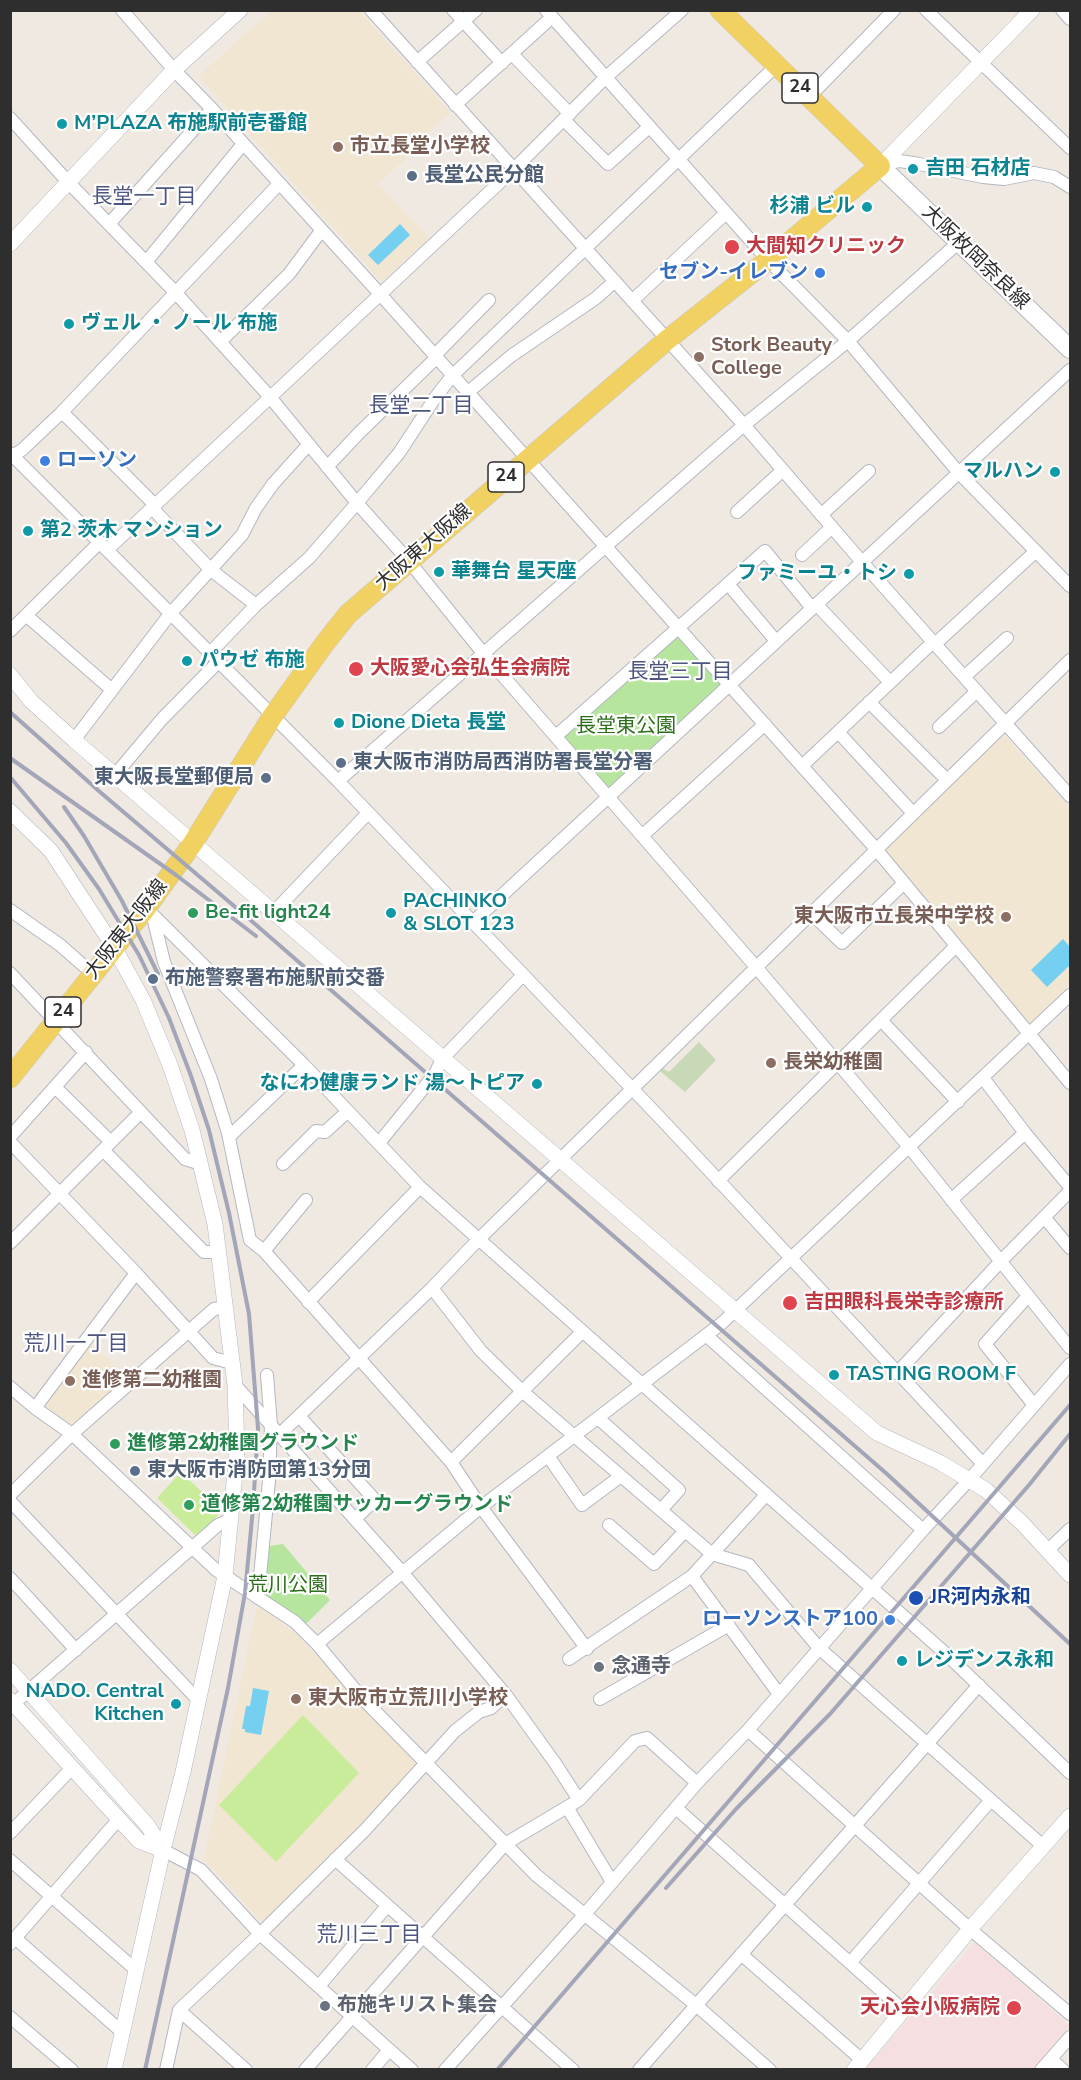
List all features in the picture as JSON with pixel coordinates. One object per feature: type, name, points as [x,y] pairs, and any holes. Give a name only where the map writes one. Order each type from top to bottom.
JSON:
[{"type":"main road","name":"24","points":[[720,10],[880,166]]},
{"type":"main road","name":"大阪枚岡奈良線","points":[[880,166],[1071,349]]},
{"type":"main road","name":"大阪東大阪線","points":[[10,1078],[114,947],[150,912],[272,717],[348,614],[667,340],[768,260],[880,166]]},
{"type":"street","points":[[122,10],[174,70],[380,294],[466,393],[607,547],[876,849],[1071,1083]]},
{"type":"street","points":[[10,244],[174,70],[240,10]]},
{"type":"street","points":[[371,10],[744,425],[862,562],[1071,796]]},
{"type":"street","points":[[453,10],[502,63]]},
{"type":"street","points":[[417,62],[476,10]]},
{"type":"street","points":[[10,631],[104,546],[154,506],[513,170],[605,78],[682,10]]},
{"type":"street","points":[[809,97],[894,10]]},
{"type":"street","points":[[926,10],[1071,148]]},
{"type":"street","points":[[880,166],[1032,10]]},
{"type":"street","points":[[1062,10],[1071,19]]},
{"type":"street","points":[[455,105],[512,54],[549,14],[768,260],[848,341],[959,473],[1071,586]]},
{"type":"street","points":[[512,54],[608,164],[649,127]]},
{"type":"street","points":[[115,775],[256,605],[309,558],[357,503],[399,453],[452,376],[777,65]]},
{"type":"street","points":[[109,224],[212,109]]},
{"type":"street","points":[[10,118],[68,182],[175,292],[270,397],[483,653],[643,835],[910,1148],[1071,1348]]},
{"type":"street","points":[[146,262],[243,144]]},
{"type":"street","points":[[880,166],[899,161],[1004,179],[1034,173],[1054,177],[1071,187]]},
{"type":"street","points":[[279,184],[62,412],[23,449],[12,455],[338,781],[983,1464]]},
{"type":"street","points":[[632,301],[726,213]]},
{"type":"street","points":[[220,342],[289,274],[321,231]]},
{"type":"street","points":[[338,781],[744,425],[848,341],[958,243]]},
{"type":"street","points":[[466,393],[511,356],[596,298],[615,282]]},
{"type":"street","points":[[327,467],[489,300]]},
{"type":"street","points":[[473,922],[1071,370]]},
{"type":"street","points":[[62,412],[154,506],[211,570],[256,605]]},
{"type":"street","points":[[74,740],[170,614],[242,536],[256,508],[273,484],[309,444]]},
{"type":"street","points":[[737,512],[783,470]]},
{"type":"street","points":[[821,515],[869,471]]},
{"type":"street","points":[[802,555],[832,527]]},
{"type":"street","points":[[556,736],[765,551],[814,606],[891,682]]},
{"type":"street","points":[[802,766],[1036,551]]},
{"type":"street","points":[[728,584],[776,641]]},
{"type":"street","points":[[27,616],[112,690]]},
{"type":"street","points":[[964,677],[1007,638]]},
{"type":"street","points":[[280,1434],[432,1288],[478,1240],[1071,660]]},
{"type":"street","points":[[10,675],[31,701],[74,740],[735,1312],[878,1433],[970,1479],[1001,1502],[1071,1575]]},
{"type":"street","points":[[939,728],[977,691]]},
{"type":"street","points":[[869,702],[947,780]]},
{"type":"street","points":[[643,835],[765,724]]},
{"type":"street","points":[[838,732],[914,813]]},
{"type":"street","points":[[10,811],[51,851],[114,947],[142,1000],[170,1065],[201,1164],[215,1224],[235,1385],[237,1452],[225,1576],[199,1701],[114,2070]]},
{"type":"street","points":[[273,913],[368,813]]},
{"type":"street","points":[[811,913],[842,943],[904,883]]},
{"type":"street","points":[[10,910],[60,945],[85,967]]},
{"type":"street","points":[[150,912],[304,1065],[346,1112],[420,1187],[980,1685],[1071,1773]]},
{"type":"street","points":[[150,912],[164,962],[211,1079],[229,1137],[250,1240],[264,1251],[451,1462],[481,1507],[587,1649]]},
{"type":"street","points":[[718,1181],[956,946]]},
{"type":"street","points":[[10,973],[185,1159],[201,1164]]},
{"type":"street","points":[[379,1143],[435,1074],[442,1059],[523,975]]},
{"type":"street","points":[[317,1644],[481,1507],[707,1336],[735,1312],[1071,995]]},
{"type":"street","points":[[881,1020],[958,1102]]},
{"type":"street","points":[[10,1137],[86,1052]]},
{"type":"street","points":[[229,1137],[304,1065]]},
{"type":"street","points":[[897,1372],[1071,1189],[983,1078]]},
{"type":"street","points":[[55,1087],[204,1252],[219,1252]]},
{"type":"street","points":[[10,1243],[141,1112]]},
{"type":"street","points":[[283,1164],[316,1131],[325,1132],[346,1112]]},
{"type":"street","points":[[951,1200],[1025,1133]]},
{"type":"street","points":[[10,1142],[136,1273],[213,1358],[232,1363]]},
{"type":"street","points":[[308,1302],[420,1187]]},
{"type":"street","points":[[264,1251],[306,1200]]},
{"type":"street","points":[[1044,1217],[1071,1248]]},
{"type":"street","points":[[35,1408],[136,1273]]},
{"type":"street","points":[[432,1288],[481,1351],[523,1392],[712,1554],[749,1565],[819,1648],[1043,1846]]},
{"type":"street","points":[[1028,1296],[985,1344],[1034,1405]]},
{"type":"street","points":[[10,1495],[72,1434],[214,1309],[226,1307]]},
{"type":"street","points":[[451,1462],[582,1332]]},
{"type":"street","points":[[707,1336],[923,1530]]},
{"type":"street","points":[[445,2070],[585,1914],[697,1783],[748,1730],[870,1589],[1071,1364]]},
{"type":"street","points":[[258,1598],[266,1531],[271,1425],[267,1375]]},
{"type":"street","points":[[235,1385],[402,1572],[506,1695],[555,1762],[579,1800]]},
{"type":"street","points":[[10,1387],[72,1434],[225,1576],[295,1622],[317,1644],[363,1699],[536,1875],[696,2005],[770,2070]]},
{"type":"street","points":[[299,1416],[375,1500],[355,1519]]},
{"type":"street","points":[[598,1418],[679,1490],[661,1510]]},
{"type":"street","points":[[548,1456],[582,1505],[621,1476]]},
{"type":"street","points":[[568,1659],[587,1649],[692,1576],[766,1495]]},
{"type":"street","points":[[10,1501],[199,1701]]},
{"type":"street","points":[[230,1520],[218,1525],[29,1691],[12,1703],[139,1841],[163,1850],[201,1870],[260,1934],[412,2070]]},
{"type":"street","points":[[609,1525],[654,1564],[685,1531]]},
{"type":"street","points":[[1048,1550],[1071,1529]]},
{"type":"street","points":[[692,1576],[779,1694]]},
{"type":"street","points":[[10,1578],[76,1650]]},
{"type":"street","points":[[600,1699],[729,1625]]},
{"type":"street","points":[[10,1670],[148,1826],[163,1850]]},
{"type":"street","points":[[639,2070],[980,1685]]},
{"type":"street","points":[[166,2070],[178,2010],[260,1934],[365,1830],[455,1731],[479,1712],[491,1708],[506,1695]]},
{"type":"street","points":[[748,1730],[970,1929],[1071,2014]]},
{"type":"street","points":[[304,2070],[505,1844],[579,1800],[635,1741],[646,1738],[697,1783]]},
{"type":"street","points":[[10,1833],[72,1768]]},
{"type":"street","points":[[850,1963],[991,1800]]},
{"type":"street","points":[[567,1807],[612,1882]]},
{"type":"street","points":[[676,1808],[903,2010]]},
{"type":"street","points":[[741,1954],[858,2065],[970,1929],[1071,1816]]},
{"type":"street","points":[[118,1820],[13,1941],[122,2032]]},
{"type":"street","points":[[335,1859],[573,2070]]},
{"type":"street","points":[[10,1860],[136,1970]]},
{"type":"street","points":[[319,1986],[387,1906]]},
{"type":"street","points":[[178,2010],[246,2070]]},
{"type":"street","points":[[10,2017],[72,2070]]},
{"type":"street","points":[[1041,2070],[1071,2037]]},
{"type":"street","points":[[372,2070],[389,2050]]},
{"type":"street","points":[[1051,2059],[1064,2070]]},
{"type":"shaded area","name":"市立長堂小学校","points":[[271,11],[359,11],[450,112],[414,145],[417,149],[377,184],[430,238],[384,280],[381,281],[201,79],[200,75]]},
{"type":"shaded area","name":"東大阪市立長栄中学校","points":[[1004,735],[1070,808],[1070,985],[1030,1023],[884,850]]},
{"type":"shaded area","points":[[90,1342],[129,1380],[75,1429],[42,1404]]},
{"type":"shaded area","name":"東大阪市立荒川小学校","points":[[257,1605],[296,1634],[416,1764],[367,1819],[264,1920],[260,1920],[204,1859]]},
{"type":"shaded area","points":[[975,1943],[1070,2026],[1033,2069],[864,2070]]},
{"type":"green space","name":"長堂東公園","points":[[678,635],[723,684],[609,790],[563,736]]},
{"type":"green space","points":[[699,1042],[716,1060],[685,1092],[660,1071],[662,1068],[669,1072]]},
{"type":"green space","name":"道修第2幼稚園サッカーグラウンド","points":[[181,1472],[222,1511],[197,1537],[157,1498]]},
{"type":"green space","name":"荒川公園","points":[[283,1544],[330,1600],[304,1626],[263,1596],[269,1546]]},
{"type":"green space","points":[[303,1715],[359,1773],[276,1862],[219,1805]]},
{"type":"water","points":[[400,224],[410,235],[378,265],[368,255]]},
{"type":"water","points":[[1063,939],[1070,947],[1070,965],[1047,987],[1031,970]]},
{"type":"water","points":[[253,1688],[269,1691],[261,1735],[245,1732],[245,1729],[242,1729],[246,1706],[250,1706]]},
{"type":"railway","points":[[10,712],[887,1474],[1070,1644]]},
{"type":"railway","points":[[10,758],[176,875],[256,936]]},
{"type":"railway","points":[[10,777],[66,843],[99,889],[139,955],[169,1018],[209,1130],[229,1213],[249,1314],[258,1428],[245,1593],[228,1688],[145,2070]]},
{"type":"railway","points":[[64,807],[122,901],[158,974]]},
{"type":"railway","points":[[497,2070],[1070,1405]]},
{"type":"railway","points":[[666,1888],[736,1809],[830,1714],[1029,1485],[1070,1434]]},
{"type":"place","name":"M’PLAZA 布施駅前壱番館","points":[[62,124]]},
{"type":"place","name":"市立長堂小学校","points":[[338,147]]},
{"type":"place","name":"吉田 石材店","points":[[913,169]]},
{"type":"place","name":"長堂公民分館","points":[[412,176]]},
{"type":"place","name":"杉浦 ビル","points":[[867,207]]},
{"type":"place","name":"大間知クリニック","points":[[732,247]]},
{"type":"place","name":"セブン-イレブン","points":[[820,273]]},
{"type":"place","name":"ヴェル ・ ノール 布施","points":[[69,324]]},
{"type":"place","name":"Stork Beauty College","points":[[699,357]]},
{"type":"place","name":"ローソン","points":[[45,461]]},
{"type":"place","name":"マルハン","points":[[1055,472]]},
{"type":"place","name":"第2 茨木 マンション","points":[[28,531]]},
{"type":"place","name":"華舞台 星天座","points":[[439,572]]},
{"type":"place","name":"ファミーユ・トシ","points":[[909,574]]},
{"type":"place","name":"パウゼ 布施","points":[[187,661]]},
{"type":"place","name":"大阪愛心会弘生会病院","points":[[356,669]]},
{"type":"place","name":"Dione Dieta 長堂","points":[[339,723]]},
{"type":"place","name":"東大阪市消防局西消防署長堂分署","points":[[341,763]]},
{"type":"place","name":"東大阪長堂郵便局","points":[[266,778]]},
{"type":"place","name":"Be-fit light24","points":[[193,913]]},
{"type":"place","name":"PACHINKO & SLOT 123","points":[[391,913]]},
{"type":"place","name":"東大阪市立長栄中学校","points":[[1006,917]]},
{"type":"place","name":"布施警察署布施駅前交番","points":[[153,979]]},
{"type":"place","name":"長栄幼稚園","points":[[771,1063]]},
{"type":"place","name":"なにわ健康ランド 湯～トピア","points":[[537,1084]]},
{"type":"place","name":"吉田眼科長栄寺診療所","points":[[790,1303]]},
{"type":"place","name":"TASTING ROOM F","points":[[834,1375]]},
{"type":"place","name":"進修第二幼稚園","points":[[70,1381]]},
{"type":"place","name":"進修第2幼稚園グラウンド","points":[[115,1444]]},
{"type":"place","name":"東大阪市消防団第13分団","points":[[135,1471]]},
{"type":"place","name":"道修第2幼稚園サッカーグラウンド","points":[[189,1505]]},
{"type":"place","name":"JR河内永和","points":[[916,1598]]},
{"type":"place","name":"ローソンストア100","points":[[890,1620]]},
{"type":"place","name":"レジデンス永和","points":[[902,1661]]},
{"type":"place","name":"念通寺","points":[[599,1667]]},
{"type":"place","name":"東大阪市立荒川小学校","points":[[296,1699]]},
{"type":"place","name":"NADO. Central Kitchen","points":[[176,1704]]},
{"type":"place","name":"布施キリスト集会","points":[[325,2006]]},
{"type":"place","name":"天心会小阪病院","points":[[1014,2008]]},
{"type":"district","name":"長堂一丁目","points":[[144,198]]},
{"type":"district","name":"長堂二丁目","points":[[421,407]]},
{"type":"district","name":"長堂三丁目","points":[[680,673]]},
{"type":"district","name":"荒川一丁目","points":[[76,1345]]},
{"type":"district","name":"荒川三丁目","points":[[369,1936]]}]
